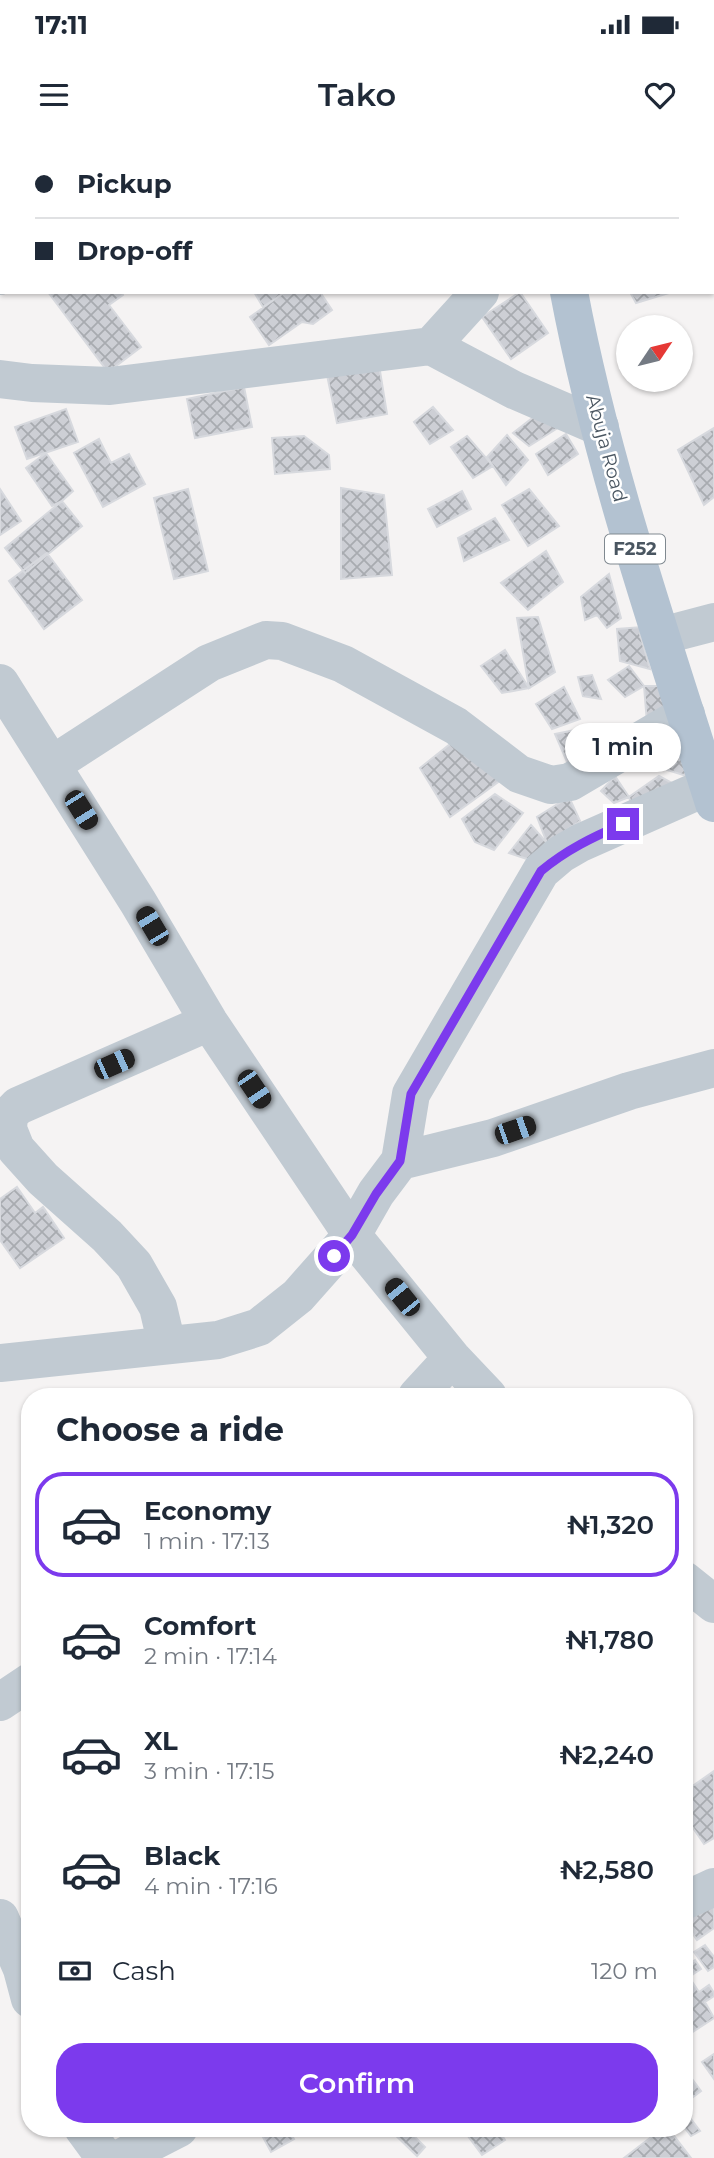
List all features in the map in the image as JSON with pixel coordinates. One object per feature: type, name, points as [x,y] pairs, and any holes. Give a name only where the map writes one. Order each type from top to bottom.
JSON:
[{"type":"main road","name":"Abuja Road","points":[[569,294],[600,426],[711,795]]},
{"type":"street","points":[[431,346],[479,294]]},
{"type":"street","points":[[0,379],[110,386],[431,346],[514,390],[600,426]]},
{"type":"street","points":[[662,636],[714,622]]},
{"type":"street","points":[[52,764],[209,663],[266,640],[282,641],[343,664],[456,726],[519,774],[551,785],[570,782],[686,714]]},
{"type":"street","points":[[0,682],[209,1022],[352,1235],[452,1358],[480,1388]]},
{"type":"street","points":[[0,1363],[218,1339],[259,1326],[298,1296],[352,1235],[376,1194],[400,1161],[411,1094],[541,871],[580,843],[711,795]]},
{"type":"street","points":[[167,1345],[158,1307],[134,1265],[107,1236],[43,1179],[16,1149],[8,1129],[9,1115],[18,1106],[209,1022]]},
{"type":"street","points":[[400,1161],[493,1138],[629,1091],[714,1068]]},
{"type":"street","points":[[424,1388],[452,1358]]},
{"type":"street","points":[[693,1587],[714,1604]]},
{"type":"street","points":[[0,1702],[21,1688]]},
{"type":"street","points":[[693,1897],[714,1887]]},
{"type":"street","points":[[0,1918],[21,1967]]},
{"type":"street","points":[[90,2137],[105,2158]]},
{"type":"street","points":[[121,2158],[162,2137]]},
{"type":"building","points":[[50,294],[122,294],[109,305],[141,347],[108,372]]},
{"type":"building","points":[[255,294],[282,294],[263,307]]},
{"type":"building","points":[[282,294],[321,294],[332,310],[313,324],[302,322],[269,345],[250,317]]},
{"type":"building","points":[[517,294],[521,294],[548,333],[511,359],[482,317]]},
{"type":"building","points":[[631,294],[666,294],[636,303]]},
{"type":"building","points":[[379,365],[387,414],[337,423],[327,375]]},
{"type":"building","points":[[244,387],[252,427],[195,438],[187,399]]},
{"type":"building","points":[[549,405],[561,426],[529,446],[513,433]]},
{"type":"building","points":[[433,407],[453,430],[430,444],[414,422]]},
{"type":"building","points":[[66,409],[78,442],[27,459],[15,427]]},
{"type":"building","points":[[714,428],[714,497],[704,505],[678,450]]},
{"type":"building","points":[[566,434],[578,454],[548,475],[536,454]]},
{"type":"building","points":[[507,435],[528,460],[506,485],[487,457]]},
{"type":"building","points":[[304,436],[329,455],[330,469],[275,474],[272,438]]},
{"type":"building","points":[[467,436],[493,466],[473,478],[451,447]]},
{"type":"building","points":[[99,439],[111,463],[129,454],[145,484],[103,507],[74,453]]},
{"type":"building","points":[[46,453],[73,491],[52,506],[26,468]]},
{"type":"building","points":[[341,488],[384,495],[392,575],[341,579]]},
{"type":"building","points":[[0,489],[21,521],[0,535]]},
{"type":"building","points":[[188,489],[208,571],[174,579],[154,498]]},
{"type":"building","points":[[529,489],[559,526],[528,546],[502,505]]},
{"type":"building","points":[[462,491],[471,509],[437,527],[428,509]]},
{"type":"building","points":[[62,501],[82,526],[25,573],[5,548]]},
{"type":"building","points":[[495,518],[509,540],[464,561],[458,538]]},
{"type":"building","points":[[546,551],[563,582],[528,610],[501,583]]},
{"type":"building","points":[[47,553],[82,600],[44,629],[9,581]]},
{"type":"building","points":[[609,574],[621,618],[607,628],[597,615],[585,620],[581,597]]},
{"type":"building","points":[[538,617],[555,672],[529,688],[517,618]]},
{"type":"building","points":[[642,627],[640,634],[650,669],[620,661],[617,629]]},
{"type":"building","points":[[505,650],[529,688],[502,693],[481,666]]},
{"type":"building","points":[[629,666],[644,686],[625,697],[608,680]]},
{"type":"building","points":[[592,675],[601,699],[583,696],[578,677]]},
{"type":"building","points":[[644,686],[665,686],[672,715],[647,723]]},
{"type":"building","points":[[564,687],[580,719],[552,729],[536,704]]},
{"type":"building","points":[[585,728],[593,758],[570,769],[555,734]]},
{"type":"building","points":[[464,733],[501,780],[450,817],[420,768]]},
{"type":"building","points":[[686,738],[690,777],[667,770],[656,745]]},
{"type":"building","points":[[615,776],[629,797],[614,803],[601,791]]},
{"type":"building","points":[[659,776],[674,784],[634,812],[629,797]]},
{"type":"building","points":[[495,794],[523,813],[494,850],[475,842],[462,819]]},
{"type":"building","points":[[569,797],[580,821],[547,843],[537,817]]},
{"type":"building","points":[[531,825],[547,843],[533,861],[509,853]]},
{"type":"building","points":[[17,1187],[35,1213],[43,1207],[64,1238],[20,1268],[0,1240],[0,1199]]},
{"type":"building","points":[[714,1771],[714,1838],[704,1844],[693,1828],[693,1786]]},
{"type":"building","points":[[712,1901],[714,1904],[714,1928],[697,1940],[693,1934],[693,1915]]},
{"type":"building","points":[[705,1945],[714,1957],[714,1967],[708,1971],[694,1952]]},
{"type":"building","points":[[695,1960],[701,1969],[693,1974]]},
{"type":"building","points":[[693,1983],[699,1992],[709,1985],[714,1993],[714,1996],[705,2002],[714,2018],[693,2032]]},
{"type":"building","points":[[714,2054],[714,2079],[702,2062]]},
{"type":"building","points":[[693,2080],[701,2091],[693,2097]]},
{"type":"building","points":[[693,2122],[700,2131],[693,2135]]},
{"type":"building","points":[[263,2137],[293,2137],[294,2139],[271,2152]]},
{"type":"building","points":[[397,2137],[415,2137],[425,2147],[417,2156]]},
{"type":"building","points":[[469,2137],[503,2137],[505,2140],[482,2155]]},
{"type":"building","points":[[651,2137],[675,2137],[691,2158],[624,2158]]},
{"type":"route","points":[[334,1256],[352,1235],[376,1194],[400,1161],[411,1094],[541,871],[580,843],[623,824]]}]
